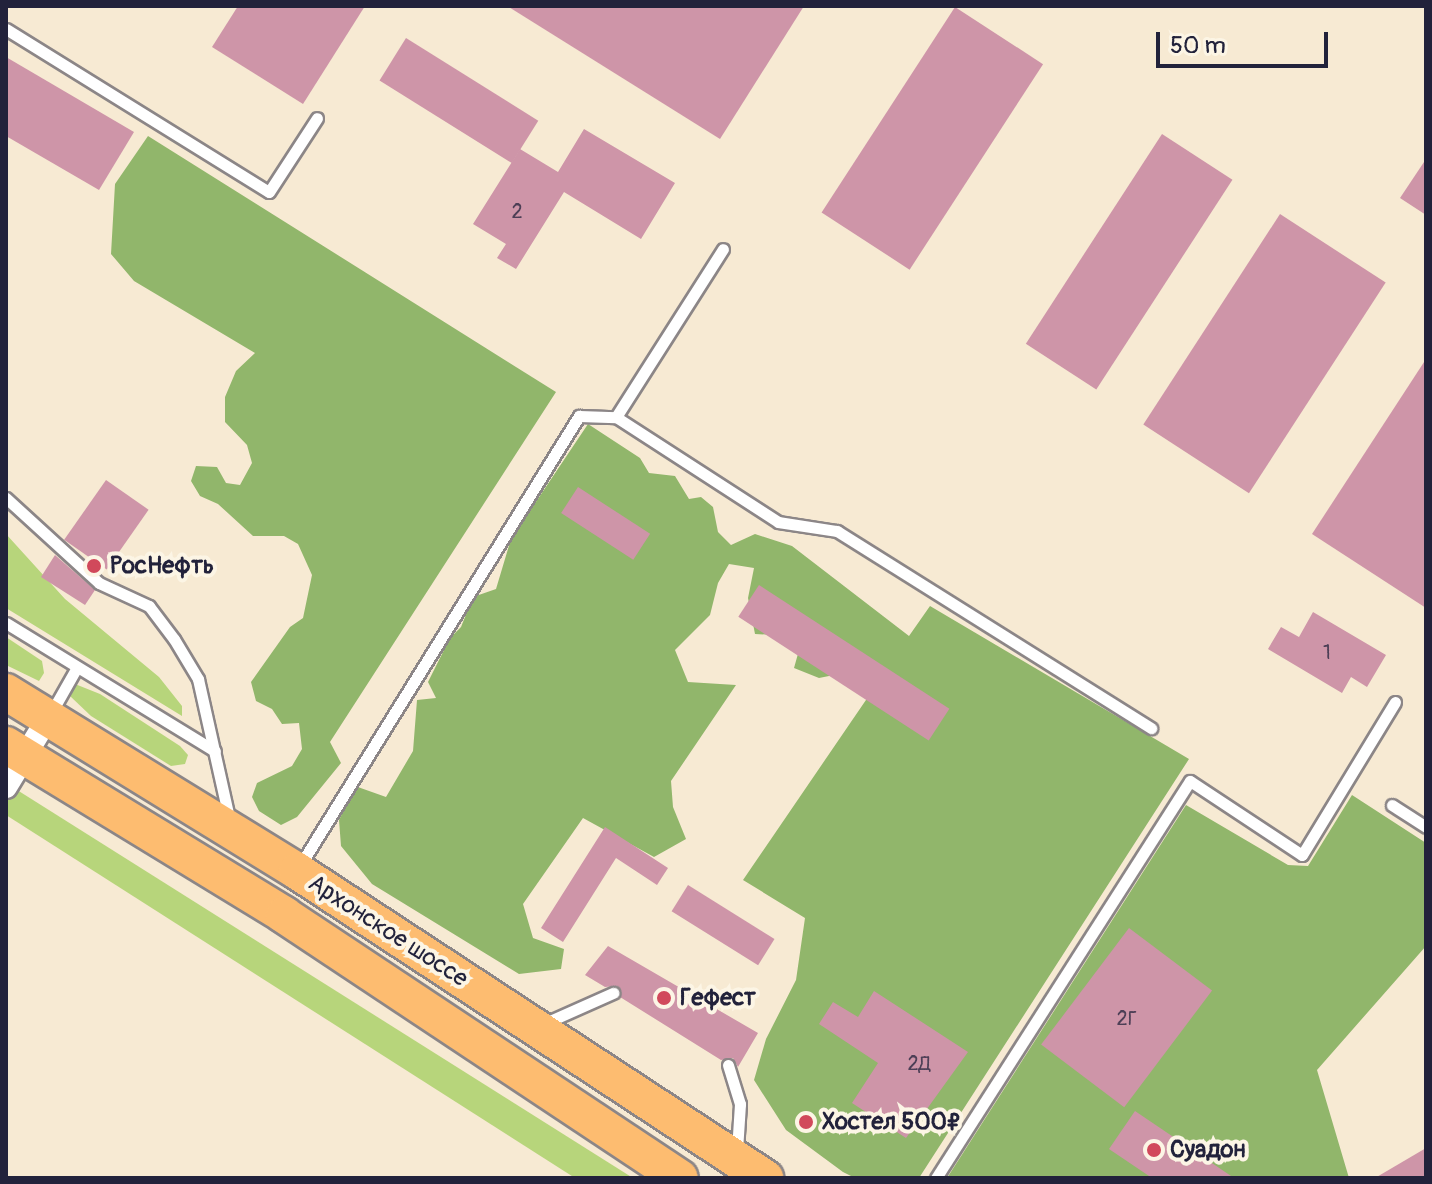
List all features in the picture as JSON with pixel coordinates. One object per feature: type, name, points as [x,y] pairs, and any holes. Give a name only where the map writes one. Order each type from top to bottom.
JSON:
[{"type":"highway","name":"Архонское шоссе","points":[[6,692],[297,871],[750,1169]]},
{"type":"highway","name":"Архонское шоссе","points":[[15,750],[284,915],[669,1175]]},
{"type":"street","points":[[6,787],[15,750],[48,718]]},
{"type":"lane","points":[[6,29],[269,192],[317,118]]},
{"type":"lane","points":[[616,417],[723,249]]},
{"type":"lane","points":[[297,871],[579,416],[616,417],[778,522],[837,531],[1151,728]]},
{"type":"lane","points":[[6,498],[99,583],[149,606],[198,679],[231,830]]},
{"type":"lane","points":[[6,623],[76,669],[215,751]]},
{"type":"lane","points":[[48,718],[76,669]]},
{"type":"lane","points":[[936,1178],[1190,781],[1302,855],[1395,702]]},
{"type":"lane","points":[[1392,805],[1426,827]]},
{"type":"lane","points":[[535,1027],[613,993]]},
{"type":"lane","points":[[728,1065],[740,1104],[750,1169]]},
{"type":"green space","points":[[148,136],[556,392],[330,742],[341,763],[297,817],[281,825],[259,811],[252,797],[257,783],[292,766],[302,749],[299,723],[282,724],[272,709],[256,701],[251,682],[290,627],[303,618],[312,575],[298,544],[284,536],[253,536],[218,504],[200,496],[191,481],[196,466],[217,467],[226,483],[240,485],[252,463],[247,445],[225,422],[225,397],[236,371],[255,353],[134,281],[111,254],[115,184]]},
{"type":"green space","points":[[588,424],[640,458],[649,473],[675,476],[689,499],[701,497],[713,507],[718,532],[731,545],[755,534],[792,546],[909,636],[930,606],[1189,759],[919,1178],[855,1178],[843,1172],[786,1130],[754,1080],[766,1039],[796,980],[805,918],[743,880],[881,678],[854,671],[819,678],[794,668],[801,643],[794,636],[755,634],[748,598],[754,568],[729,564],[718,583],[710,615],[675,650],[688,682],[736,685],[671,781],[673,807],[686,839],[654,857],[583,818],[523,904],[533,938],[564,949],[561,969],[519,974],[372,884],[341,846],[339,820],[355,786],[386,797],[413,751],[417,700],[436,698],[428,682],[450,638],[461,627],[473,597],[496,589],[511,539]]},
{"type":"green space","points":[[6,534],[65,599],[159,677],[182,706],[182,716],[6,608]]},
{"type":"green space","points":[[6,637],[42,661],[44,673],[39,681],[6,665]]},
{"type":"green space","points":[[75,684],[100,694],[180,746],[188,755],[185,764],[171,766],[91,716],[70,696]]},
{"type":"green space","points":[[6,783],[633,1178],[575,1178],[6,815]]},
{"type":"green space","points":[[1352,795],[1426,843],[1426,946],[1317,1070],[1349,1178],[947,1178],[1186,805],[1288,865],[1308,866]]},
{"type":"building","points":[[238,6],[365,6],[303,104],[212,47]]},
{"type":"building","points":[[507,6],[804,6],[720,139]]},
{"type":"building","points":[[955,7],[1043,64],[910,270],[822,212]]},
{"type":"building","points":[[406,38],[538,121],[512,163],[380,80]]},
{"type":"building","points":[[6,57],[134,132],[99,190],[6,136]]},
{"type":"building","points":[[584,129],[675,183],[641,239],[564,192],[516,269],[497,258],[506,244],[473,224],[520,149],[558,172]]},
{"type":"building","points":[[1162,134],[1232,180],[1096,389],[1026,344]]},
{"type":"building","points":[[1426,159],[1426,215],[1400,198]]},
{"type":"building","points":[[1280,214],[1386,283],[1249,493],[1143,425]]},
{"type":"building","points":[[1426,359],[1426,608],[1312,534]]},
{"type":"building","points":[[106,480],[149,510],[107,570],[64,540]]},
{"type":"building","points":[[578,487],[650,534],[633,560],[561,513]]},
{"type":"building","points":[[55,555],[95,590],[85,605],[41,577]]},
{"type":"building","points":[[759,585],[949,709],[929,741],[738,617]]},
{"type":"building","points":[[1313,612],[1386,655],[1367,687],[1351,677],[1342,693],[1268,649],[1281,627],[1299,637]]},
{"type":"building","points":[[605,827],[668,868],[657,885],[616,858],[563,942],[541,928]]},
{"type":"building","points":[[688,885],[775,939],[758,965],[672,911]]},
{"type":"building","points":[[1129,928],[1212,991],[1124,1107],[1041,1045]]},
{"type":"building","points":[[608,946],[758,1033],[738,1067],[733,1058],[721,1060],[620,997],[617,986],[605,987],[585,975]]},
{"type":"building","points":[[874,991],[968,1052],[906,1138],[852,1103],[878,1063],[819,1024],[833,1002],[858,1017]]},
{"type":"building","points":[[1135,1111],[1234,1178],[1152,1178],[1109,1149]]},
{"type":"building","points":[[1426,1148],[1426,1178],[1375,1178]]},
{"type":"place","name":"РосНефть","points":[[94,566]]},
{"type":"place","name":"Гефест","points":[[664,998]]},
{"type":"place","name":"Хостел 500₽","points":[[806,1122]]},
{"type":"place","name":"Суадон","points":[[1154,1150]]}]
